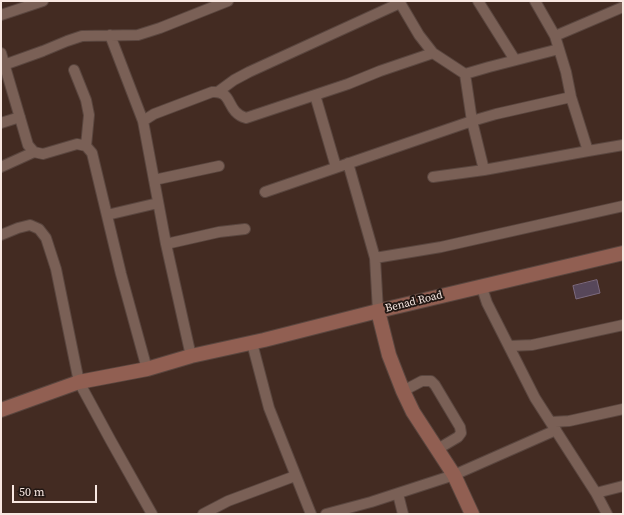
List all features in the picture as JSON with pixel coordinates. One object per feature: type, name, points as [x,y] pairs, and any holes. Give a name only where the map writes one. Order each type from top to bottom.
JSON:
[{"type":"main road","name":"Benad Road","points":[[472,514],[454,475],[436,450],[413,412],[403,391],[389,355],[378,311],[623,253]]},
{"type":"main road","points":[[1,410],[79,382],[147,369],[191,356],[378,311]]},
{"type":"street","points":[[1,14],[43,1]]},
{"type":"street","points":[[2,65],[82,36],[138,35],[160,28],[228,1]]},
{"type":"street","points":[[478,1],[515,60]]},
{"type":"street","points":[[535,1],[555,36],[566,72],[571,97],[588,151]]},
{"type":"street","points":[[143,121],[154,114],[212,92],[219,91],[229,83],[249,72],[399,2],[419,35],[433,53],[465,74],[472,121],[484,170]]},
{"type":"street","points":[[555,36],[623,7]]},
{"type":"street","points":[[110,36],[143,121],[166,244],[191,356]]},
{"type":"street","points":[[465,74],[559,50]]},
{"type":"street","points":[[1,53],[2,65],[28,145],[34,152],[43,154],[77,144],[86,146],[92,153],[131,315],[147,369]]},
{"type":"street","points":[[219,91],[224,94],[234,111],[239,116],[246,118],[433,53]]},
{"type":"street","points":[[74,70],[86,100],[89,115],[86,146]]},
{"type":"street","points":[[315,95],[336,167]]},
{"type":"street","points":[[265,192],[472,121],[571,97]]},
{"type":"street","points":[[1,123],[20,117]]},
{"type":"street","points":[[433,177],[484,170],[623,145]]},
{"type":"street","points":[[1,167],[34,152]]},
{"type":"street","points":[[348,163],[375,258],[378,311]]},
{"type":"street","points":[[154,180],[219,166]]},
{"type":"street","points":[[107,215],[158,203]]},
{"type":"street","points":[[375,258],[441,246],[623,206]]},
{"type":"street","points":[[1,235],[30,225],[39,229],[46,238],[56,270],[79,382],[152,514]]},
{"type":"street","points":[[166,244],[219,232],[245,230]]},
{"type":"street","points":[[481,286],[486,303],[535,398],[596,493],[607,514]]},
{"type":"street","points":[[509,346],[532,345],[623,325]]},
{"type":"street","points":[[252,342],[269,408],[311,514]]},
{"type":"street","points":[[403,391],[422,381],[431,381],[435,385],[460,427],[461,433],[458,438],[436,450]]},
{"type":"street","points":[[326,514],[398,494],[454,475],[569,420],[623,409]]},
{"type":"street","points":[[203,514],[228,501],[295,476]]},
{"type":"street","points":[[596,493],[623,486]]},
{"type":"street","points":[[398,494],[404,514]]},
{"type":"building","points":[[597,280],[600,293],[576,299],[573,286]]}]
